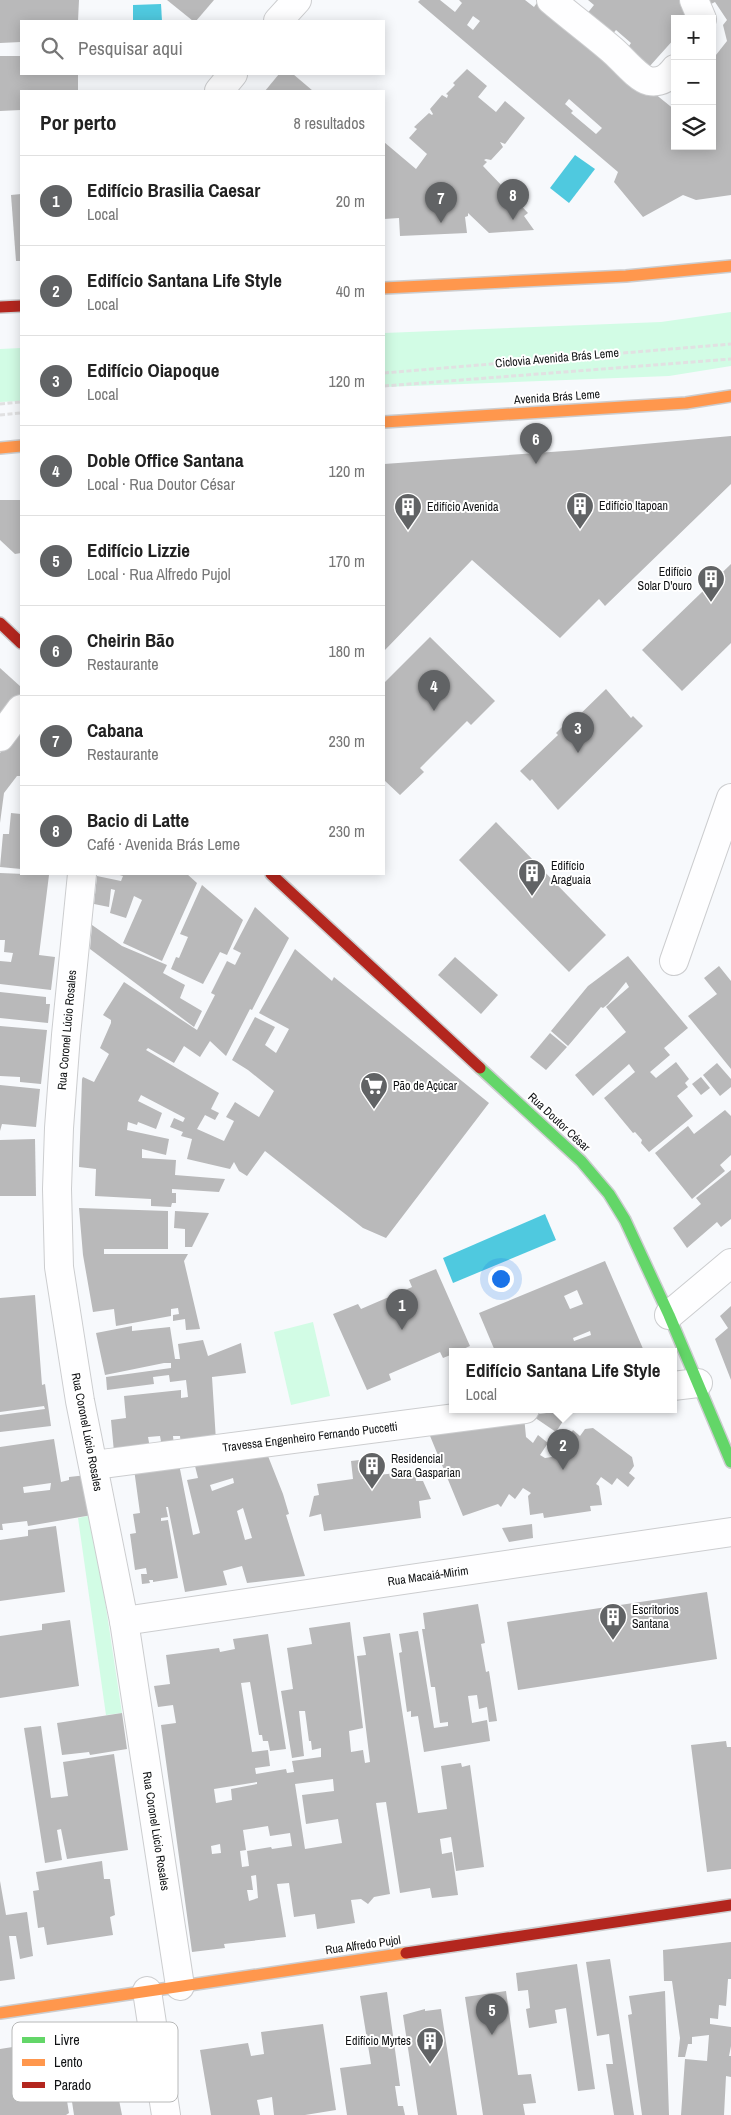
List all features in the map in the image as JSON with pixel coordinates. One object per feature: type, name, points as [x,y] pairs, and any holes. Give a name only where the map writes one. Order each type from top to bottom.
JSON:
[{"type":"main road","points":[[385,288],[626,276],[731,266]]},
{"type":"main road","points":[[0,307],[20,306]]},
{"type":"main road","name":"Avenida Brás Leme","points":[[385,422],[686,403],[731,396]]},
{"type":"main road","points":[[0,448],[20,446]]},
{"type":"main road","points":[[0,623],[20,642]]},
{"type":"main road","name":"Rua Doutor César","points":[[272,875],[581,1160],[609,1194],[625,1220],[669,1315],[677,1348]]},
{"type":"main road","name":"Rua Doutor César","points":[[677,1350],[685,1384],[731,1462]]},
{"type":"main road","name":"Rua Alfredo Pujol","points":[[0,2012],[731,1905]]},
{"type":"street","points":[[279,20],[297,0]]},
{"type":"street","points":[[551,0],[612,50],[641,77],[648,81],[660,81],[668,78],[671,74]]},
{"type":"street","points":[[694,0],[700,15]]},
{"type":"street","points":[[220,90],[233,75]]},
{"type":"street","points":[[0,737],[20,710]]},
{"type":"street","points":[[674,961],[731,798]]},
{"type":"street","name":"Rua Coronel Lúcio Rosales","points":[[82,875],[59,1128],[57,1189],[59,1267],[80,1401],[124,1621],[180,1986]]},
{"type":"street","points":[[669,1315],[731,1263]]},
{"type":"street","name":"Travessa Engenheiro Fernando Puccetti","points":[[94,1465],[494,1413]]},
{"type":"street","name":"Rua Macaiá-Mirim","points":[[124,1621],[731,1532]]},
{"type":"street","points":[[147,1991],[152,2022]]},
{"type":"street","points":[[164,2102],[166,2115]]},
{"type":"path","name":"Ciclovia Avenida Brás Leme","points":[[385,373],[731,344]]},
{"type":"path","points":[[385,386],[731,359]]},
{"type":"path","points":[[0,404],[20,402]]},
{"type":"path","points":[[0,415],[20,413]]},
{"type":"green space","points":[[731,312],[731,366],[669,376],[385,387],[385,333],[661,322]]},
{"type":"green space","points":[[20,348],[20,401],[0,402],[0,349]]},
{"type":"green space","points":[[313,1322],[330,1396],[291,1405],[274,1332]]},
{"type":"green space","points":[[92,1515],[122,1713],[106,1715],[78,1518]]},
{"type":"water","points":[[161,4],[162,20],[133,20],[133,5]]},
{"type":"water","points":[[575,155],[595,169],[569,203],[550,188]]},
{"type":"water","points":[[545,1214],[556,1240],[453,1283],[443,1258]]},
{"type":"building","points":[[0,0],[79,0],[78,20],[20,20],[20,42],[0,43]]},
{"type":"building","points":[[167,0],[214,0],[197,20],[192,20]]},
{"type":"building","points":[[420,0],[440,0],[455,12],[462,3],[459,0],[525,0],[534,7],[539,0],[671,107],[671,150],[716,150],[716,55],[727,41],[723,25],[727,20],[715,2],[709,5],[706,0],[731,0],[731,195],[696,200],[683,195],[643,217],[614,182],[618,172],[418,2]],"holes":[[[473,16],[480,21],[473,30],[467,25]],[[569,99],[602,128],[596,134],[571,113],[573,111],[565,104]]]},
{"type":"building","points":[[588,0],[681,0],[690,15],[671,15],[671,42],[649,67],[627,49],[631,43],[616,30],[611,36],[586,15],[594,5]]},
{"type":"building","points":[[0,56],[20,56],[20,75],[78,75],[78,90],[20,90],[20,110],[0,111]]},
{"type":"building","points":[[467,69],[487,86],[478,97],[496,112],[505,101],[525,118],[505,144],[500,142],[503,147],[491,160],[484,160],[487,162],[483,166],[528,213],[524,216],[534,230],[489,233],[468,213],[468,216],[465,217],[467,233],[400,236],[399,218],[385,219],[385,143],[416,169],[427,154],[409,138],[417,129],[414,127],[429,113],[433,114],[430,109],[442,95],[447,98],[448,95],[446,94],[455,85],[453,83]]},
{"type":"building","points":[[278,75],[294,75],[312,90],[266,90]]},
{"type":"building","points":[[20,194],[20,261],[16,261],[11,195]]},
{"type":"building","points":[[731,436],[731,484],[605,606],[599,599],[560,638],[472,560],[385,650],[385,464],[579,450]]},
{"type":"building","points":[[0,500],[20,500],[20,553],[15,554],[0,540]]},
{"type":"building","name":"Edifício Solar D'ouro","points":[[731,564],[731,643],[682,691],[642,650]]},
{"type":"building","points":[[430,637],[495,701],[471,725],[467,721],[420,768],[424,772],[400,795],[385,781],[385,682]]},
{"type":"building","points":[[0,668],[20,686],[20,699],[0,724]]},
{"type":"building","points":[[606,689],[631,718],[633,716],[643,726],[558,810],[532,779],[530,781],[520,771],[558,735],[556,733],[567,722],[570,724]]},
{"type":"building","points":[[20,728],[20,776],[17,776],[4,793],[0,823],[0,753]]},
{"type":"building","points":[[11,813],[20,814],[20,869],[0,867],[3,834],[9,834]]},
{"type":"building","name":"Edifício Araguaia","points":[[496,822],[606,935],[569,972],[459,860]]},
{"type":"building","points":[[0,873],[49,875],[39,955],[55,957],[51,990],[0,984],[0,961],[11,962],[13,953],[4,952],[5,940],[0,940]]},
{"type":"building","points":[[120,875],[188,875],[197,883],[162,961],[123,943],[142,900],[134,896],[126,918],[110,913],[115,890],[111,889],[109,907],[94,904],[97,876],[121,881],[123,876]]},
{"type":"building","points":[[202,885],[243,920],[227,955],[220,952],[203,984],[171,969],[176,957],[179,958],[188,937],[180,934]]},
{"type":"building","points":[[255,907],[289,938],[226,1056],[210,1041],[200,1057],[184,1046],[174,1063],[148,1048],[146,1050],[219,1093],[211,1109],[219,1113],[215,1120],[205,1115],[197,1129],[224,1141],[234,1121],[226,1117],[235,1102],[259,1117],[274,1091],[232,1060],[255,1017],[275,1027],[265,1045],[276,1053],[289,1029],[259,1013],[295,949],[332,981],[334,977],[489,1103],[386,1238],[363,1228],[265,1151],[247,1176],[239,1171],[234,1162],[230,1169],[187,1159],[192,1139],[181,1136],[183,1132],[170,1127],[174,1118],[183,1122],[185,1118],[141,1095],[138,1101],[162,1113],[156,1129],[138,1122],[137,1125],[128,1122],[127,1130],[169,1139],[166,1155],[142,1149],[142,1158],[176,1160],[175,1175],[225,1179],[219,1192],[172,1189],[172,1193],[176,1193],[176,1203],[172,1203],[171,1207],[151,1206],[151,1199],[95,1196],[96,1169],[79,1167],[82,1079],[83,1077],[94,1082],[109,1054],[100,1048],[111,1023],[111,1020],[103,1015],[124,982],[197,1030],[215,995],[211,993],[227,961],[235,965],[241,953],[233,949]]},
{"type":"building","points":[[92,925],[122,946],[167,965],[163,973],[185,985],[180,998],[202,1011],[194,1027],[90,949]]},
{"type":"building","points":[[628,956],[688,1028],[664,1048],[670,1055],[650,1072],[656,1078],[676,1062],[689,1079],[685,1083],[688,1087],[677,1096],[693,1116],[649,1152],[641,1143],[642,1140],[635,1132],[633,1133],[604,1098],[635,1072],[629,1064],[593,1096],[575,1075],[626,1032],[606,1007],[629,987],[626,982],[608,1004],[603,1008],[601,1007],[568,1046],[551,1031],[588,986]]},
{"type":"building","points":[[455,957],[498,995],[481,1014],[438,975]]},
{"type":"building","points":[[719,966],[731,981],[731,1069],[688,1016],[717,994],[704,978]]},
{"type":"building","points":[[0,992],[46,997],[46,1004],[50,1004],[48,1023],[0,1018]]},
{"type":"building","points":[[0,1026],[47,1030],[41,1084],[20,1082],[20,1077],[0,1076]]},
{"type":"building","points":[[550,1033],[567,1047],[546,1070],[530,1057]]},
{"type":"building","points":[[717,1063],[731,1079],[731,1087],[720,1096],[703,1075]]},
{"type":"building","points":[[701,1077],[710,1088],[701,1095],[692,1084]]},
{"type":"building","points":[[0,1085],[40,1089],[36,1127],[2,1124],[0,1131]]},
{"type":"building","points":[[725,1110],[731,1116],[731,1155],[720,1165],[725,1171],[692,1199],[655,1153],[688,1126],[694,1134]]},
{"type":"building","points":[[35,1139],[36,1196],[0,1196],[0,1140]]},
{"type":"building","points":[[731,1170],[731,1219],[721,1227],[717,1222],[687,1248],[673,1228],[701,1204],[696,1198]]},
{"type":"building","points":[[79,1208],[168,1211],[168,1249],[104,1249],[104,1254],[188,1254],[184,1261],[200,1329],[186,1330],[185,1319],[173,1321],[173,1315],[179,1314],[178,1308],[171,1309],[171,1316],[116,1326],[114,1309],[93,1312],[83,1255]]},
{"type":"building","points":[[175,1211],[209,1213],[192,1247],[185,1247],[185,1229],[174,1228]]},
{"type":"building","points":[[605,1261],[643,1348],[494,1348],[479,1313]],"holes":[[[577,1290],[583,1304],[570,1309],[564,1296]],[[590,1331],[591,1335],[574,1341],[573,1338]]]},
{"type":"building","points":[[436,1269],[470,1346],[466,1348],[449,1348],[449,1356],[443,1358],[440,1352],[389,1374],[391,1380],[367,1390],[333,1314],[358,1304],[361,1309],[412,1287],[409,1280]]},
{"type":"building","points":[[35,1295],[42,1385],[45,1384],[51,1426],[0,1432],[0,1415],[45,1409],[44,1406],[0,1412],[0,1298]]},
{"type":"building","points":[[731,1306],[731,1380],[715,1339],[728,1328],[720,1316]]},
{"type":"building","points":[[132,1326],[132,1331],[170,1327],[175,1359],[180,1359],[178,1344],[203,1340],[208,1356],[241,1343],[246,1373],[212,1377],[216,1441],[181,1446],[180,1436],[173,1436],[174,1446],[162,1447],[160,1436],[148,1437],[150,1448],[114,1452],[111,1420],[126,1418],[124,1396],[181,1390],[181,1398],[188,1397],[186,1380],[170,1382],[169,1375],[153,1377],[154,1384],[107,1390],[106,1377],[171,1368],[171,1363],[164,1363],[105,1375],[96,1333]]},
{"type":"building","points":[[547,1413],[568,1413],[556,1432],[531,1415]]},
{"type":"building","points":[[524,1416],[526,1437],[533,1443],[538,1435],[548,1443],[540,1455],[545,1458],[571,1454],[574,1456],[577,1450],[565,1441],[573,1430],[580,1436],[585,1429],[593,1428],[632,1457],[634,1466],[629,1473],[635,1478],[628,1487],[617,1478],[612,1485],[601,1477],[596,1484],[599,1486],[602,1505],[590,1506],[591,1511],[544,1518],[543,1513],[530,1515],[528,1496],[531,1493],[523,1488],[515,1499],[509,1494],[501,1507],[498,1504],[463,1516],[428,1431]]},
{"type":"building","points":[[54,1439],[61,1482],[69,1480],[69,1477],[87,1475],[92,1515],[28,1526],[27,1521],[2,1524],[3,1530],[0,1530],[0,1447]],"holes":[[[51,1483],[50,1490],[24,1493],[23,1487]]]},
{"type":"building","points":[[266,1451],[283,1494],[289,1514],[286,1515],[305,1576],[247,1583],[242,1566],[223,1571],[227,1585],[185,1592],[168,1507],[166,1507],[168,1517],[161,1518],[161,1521],[168,1520],[178,1578],[153,1582],[153,1580],[149,1580],[150,1583],[142,1584],[141,1574],[147,1574],[146,1568],[135,1570],[130,1534],[136,1533],[133,1514],[140,1513],[134,1469],[179,1464],[193,1535],[200,1533],[187,1480],[198,1478],[194,1462]],"holes":[[[233,1478],[234,1483],[212,1491],[210,1485]],[[243,1508],[252,1538],[245,1540],[237,1511]]]},
{"type":"building","name":"Residencial Sara Gasparian","points":[[376,1458],[378,1475],[415,1471],[416,1481],[423,1481],[431,1499],[419,1501],[421,1518],[324,1531],[321,1514],[309,1517],[314,1496],[319,1495],[317,1484],[353,1479],[351,1461]]},
{"type":"building","points":[[532,1524],[533,1538],[509,1542],[502,1528]]},
{"type":"building","points":[[56,1526],[65,1592],[0,1601],[0,1540],[28,1536],[28,1530]]},
{"type":"building","name":"Escritorios Santana","points":[[707,1592],[717,1659],[518,1690],[507,1622]]},
{"type":"building","points":[[478,1604],[485,1643],[481,1644],[486,1672],[489,1671],[497,1721],[489,1722],[487,1707],[479,1709],[477,1695],[468,1696],[472,1723],[487,1720],[490,1741],[424,1752],[418,1716],[411,1717],[411,1711],[407,1712],[399,1653],[402,1652],[399,1634],[418,1631],[434,1728],[448,1726],[448,1722],[440,1723],[435,1687],[431,1687],[422,1629],[425,1629],[423,1613]]},
{"type":"building","points":[[70,1620],[79,1686],[0,1698],[0,1636],[42,1630],[42,1624]]},
{"type":"building","points":[[350,1622],[363,1728],[349,1731],[351,1752],[363,1750],[365,1763],[370,1762],[357,1656],[366,1655],[363,1637],[390,1633],[418,1813],[447,1809],[441,1766],[461,1763],[462,1767],[470,1765],[484,1867],[456,1871],[451,1837],[440,1839],[442,1854],[452,1852],[458,1895],[432,1898],[430,1888],[400,1893],[386,1802],[376,1803],[390,1894],[374,1897],[368,1904],[361,1899],[351,1900],[355,1923],[317,1929],[315,1914],[294,1917],[289,1883],[277,1884],[286,1937],[224,1944],[225,1948],[192,1952],[161,1725],[176,1723],[173,1705],[158,1707],[154,1686],[170,1684],[166,1655],[219,1648],[220,1652],[235,1649],[233,1639],[268,1634],[286,1749],[270,1751],[268,1741],[263,1741],[262,1735],[259,1735],[250,1682],[241,1683],[252,1752],[268,1750],[270,1766],[255,1768],[256,1774],[286,1769],[287,1773],[294,1772],[292,1761],[321,1757],[321,1748],[312,1750],[305,1711],[299,1711],[304,1756],[292,1758],[281,1691],[293,1689],[287,1648],[312,1644],[309,1628]],"holes":[[[333,1779],[334,1791],[302,1795],[306,1824],[338,1819],[342,1843],[305,1849],[295,1784]],[[257,1782],[257,1784],[231,1789],[232,1800],[216,1803],[214,1789]],[[268,1826],[270,1836],[290,1833],[292,1846],[247,1851],[249,1866],[242,1867],[240,1851],[246,1850],[243,1830]],[[220,1844],[221,1853],[212,1854],[211,1846]],[[256,1875],[258,1898],[249,1901],[247,1890],[253,1890],[251,1876]]]},
{"type":"building","points":[[122,1713],[127,1749],[90,1755],[89,1752],[62,1755],[57,1723]]},
{"type":"building","points":[[41,1726],[51,1798],[68,1796],[63,1762],[114,1754],[128,1850],[67,1859],[61,1829],[57,1830],[62,1860],[45,1863],[24,1728]]},
{"type":"building","points":[[726,1741],[727,1747],[731,1747],[731,1869],[707,1872],[691,1745]]},
{"type":"building","points":[[102,1861],[104,1879],[110,1879],[115,1915],[110,1917],[113,1935],[47,1945],[44,1927],[38,1928],[33,1891],[39,1890],[36,1872]]},
{"type":"building","points":[[0,1881],[6,1915],[27,1912],[33,1956],[20,1959],[16,1936],[9,1936],[15,1979],[0,1981]]},
{"type":"building","points":[[731,1942],[731,1979],[728,1979],[726,2006],[719,2005],[718,2019],[710,2018],[710,2024],[731,2027],[729,2056],[731,2056],[731,2077],[726,2076],[724,2115],[681,2115],[685,2059],[707,2061],[709,2035],[692,2037],[692,2044],[688,2044],[685,2057],[678,2057],[680,2038],[672,1981],[664,1981],[663,1950]]},
{"type":"building","points":[[610,1959],[634,2115],[614,2115],[606,2064],[613,2064],[609,2034],[597,2036],[586,1962]]},
{"type":"building","points":[[577,1964],[595,2089],[578,2091],[566,2008],[555,2010],[557,2023],[529,2028],[526,2009],[530,2008],[528,1990],[518,1991],[516,1973]]},
{"type":"building","points":[[506,1991],[518,2075],[531,2074],[536,2103],[523,2104],[525,2115],[483,2115],[465,1997]]},
{"type":"building","points":[[665,1991],[669,2115],[642,2115],[628,2015],[632,2014],[629,1996]]},
{"type":"building","points":[[387,1992],[400,2086],[395,2086],[398,2106],[403,2106],[405,2115],[347,2115],[340,2068],[371,2064],[360,1996]]},
{"type":"building","name":"Edifício Myrtes","points":[[425,2009],[425,2011],[441,2009],[457,2115],[418,2115],[403,2015]]},
{"type":"building","points":[[323,2024],[336,2110],[305,2115],[274,2115],[272,2097],[257,2100],[260,2115],[211,2115],[200,2050],[248,2043],[251,2056],[264,2054],[261,2032]]},
{"type":"building","points":[[12,2047],[12,2102],[67,2102],[69,2113],[66,2115],[0,2115],[0,2049]]},
{"type":"building","points":[[72,2102],[119,2102],[122,2115],[74,2115]]},
{"type":"traffic: fast","points":[[480,1068],[581,1161],[609,1194],[625,1220],[669,1315],[731,1462]]},
{"type":"traffic: slow","points":[[385,288],[626,276],[731,266]]},
{"type":"traffic: slow","points":[[385,422],[686,403],[731,396]]},
{"type":"traffic: slow","points":[[0,448],[20,446]]},
{"type":"traffic: slow","points":[[0,2013],[406,1953]]},
{"type":"traffic: jam","points":[[0,307],[20,306]]},
{"type":"traffic: jam","points":[[0,623],[20,642]]},
{"type":"traffic: jam","points":[[272,875],[480,1068]]},
{"type":"traffic: jam","points":[[406,1953],[731,1905]]},
{"type":"place","name":"Bacio di Latte","points":[[513,220]]},
{"type":"place","name":"Cabana","points":[[441,223]]},
{"type":"place","name":"Cheirin Bão","points":[[536,464]]},
{"type":"place","name":"Edifício Itapoan","points":[[580,530]]},
{"type":"place","name":"Edifício Avenida","points":[[408,531]]},
{"type":"place","name":"Edifício Solar D'ouro","points":[[711,603]]},
{"type":"place","name":"Doble Office Santana","points":[[434,711]]},
{"type":"place","name":"Edifício Oiapoque","points":[[578,753]]},
{"type":"place","name":"Edifício Araguaia","points":[[532,897]]},
{"type":"place","name":"Pão de Açúcar","points":[[374,1110]]},
{"type":"place","name":"Edifício Brasilia Caesar","points":[[402,1330]]},
{"type":"place","name":"Edifício Santana Life Style","points":[[563,1470]]},
{"type":"place","name":"Residencial Sara Gasparian","points":[[372,1490]]},
{"type":"place","name":"Escritorios Santana","points":[[613,1641]]},
{"type":"place","name":"Edifício Lizzie","points":[[492,2035]]},
{"type":"place","name":"Edifício Myrtes","points":[[430,2065]]}]
